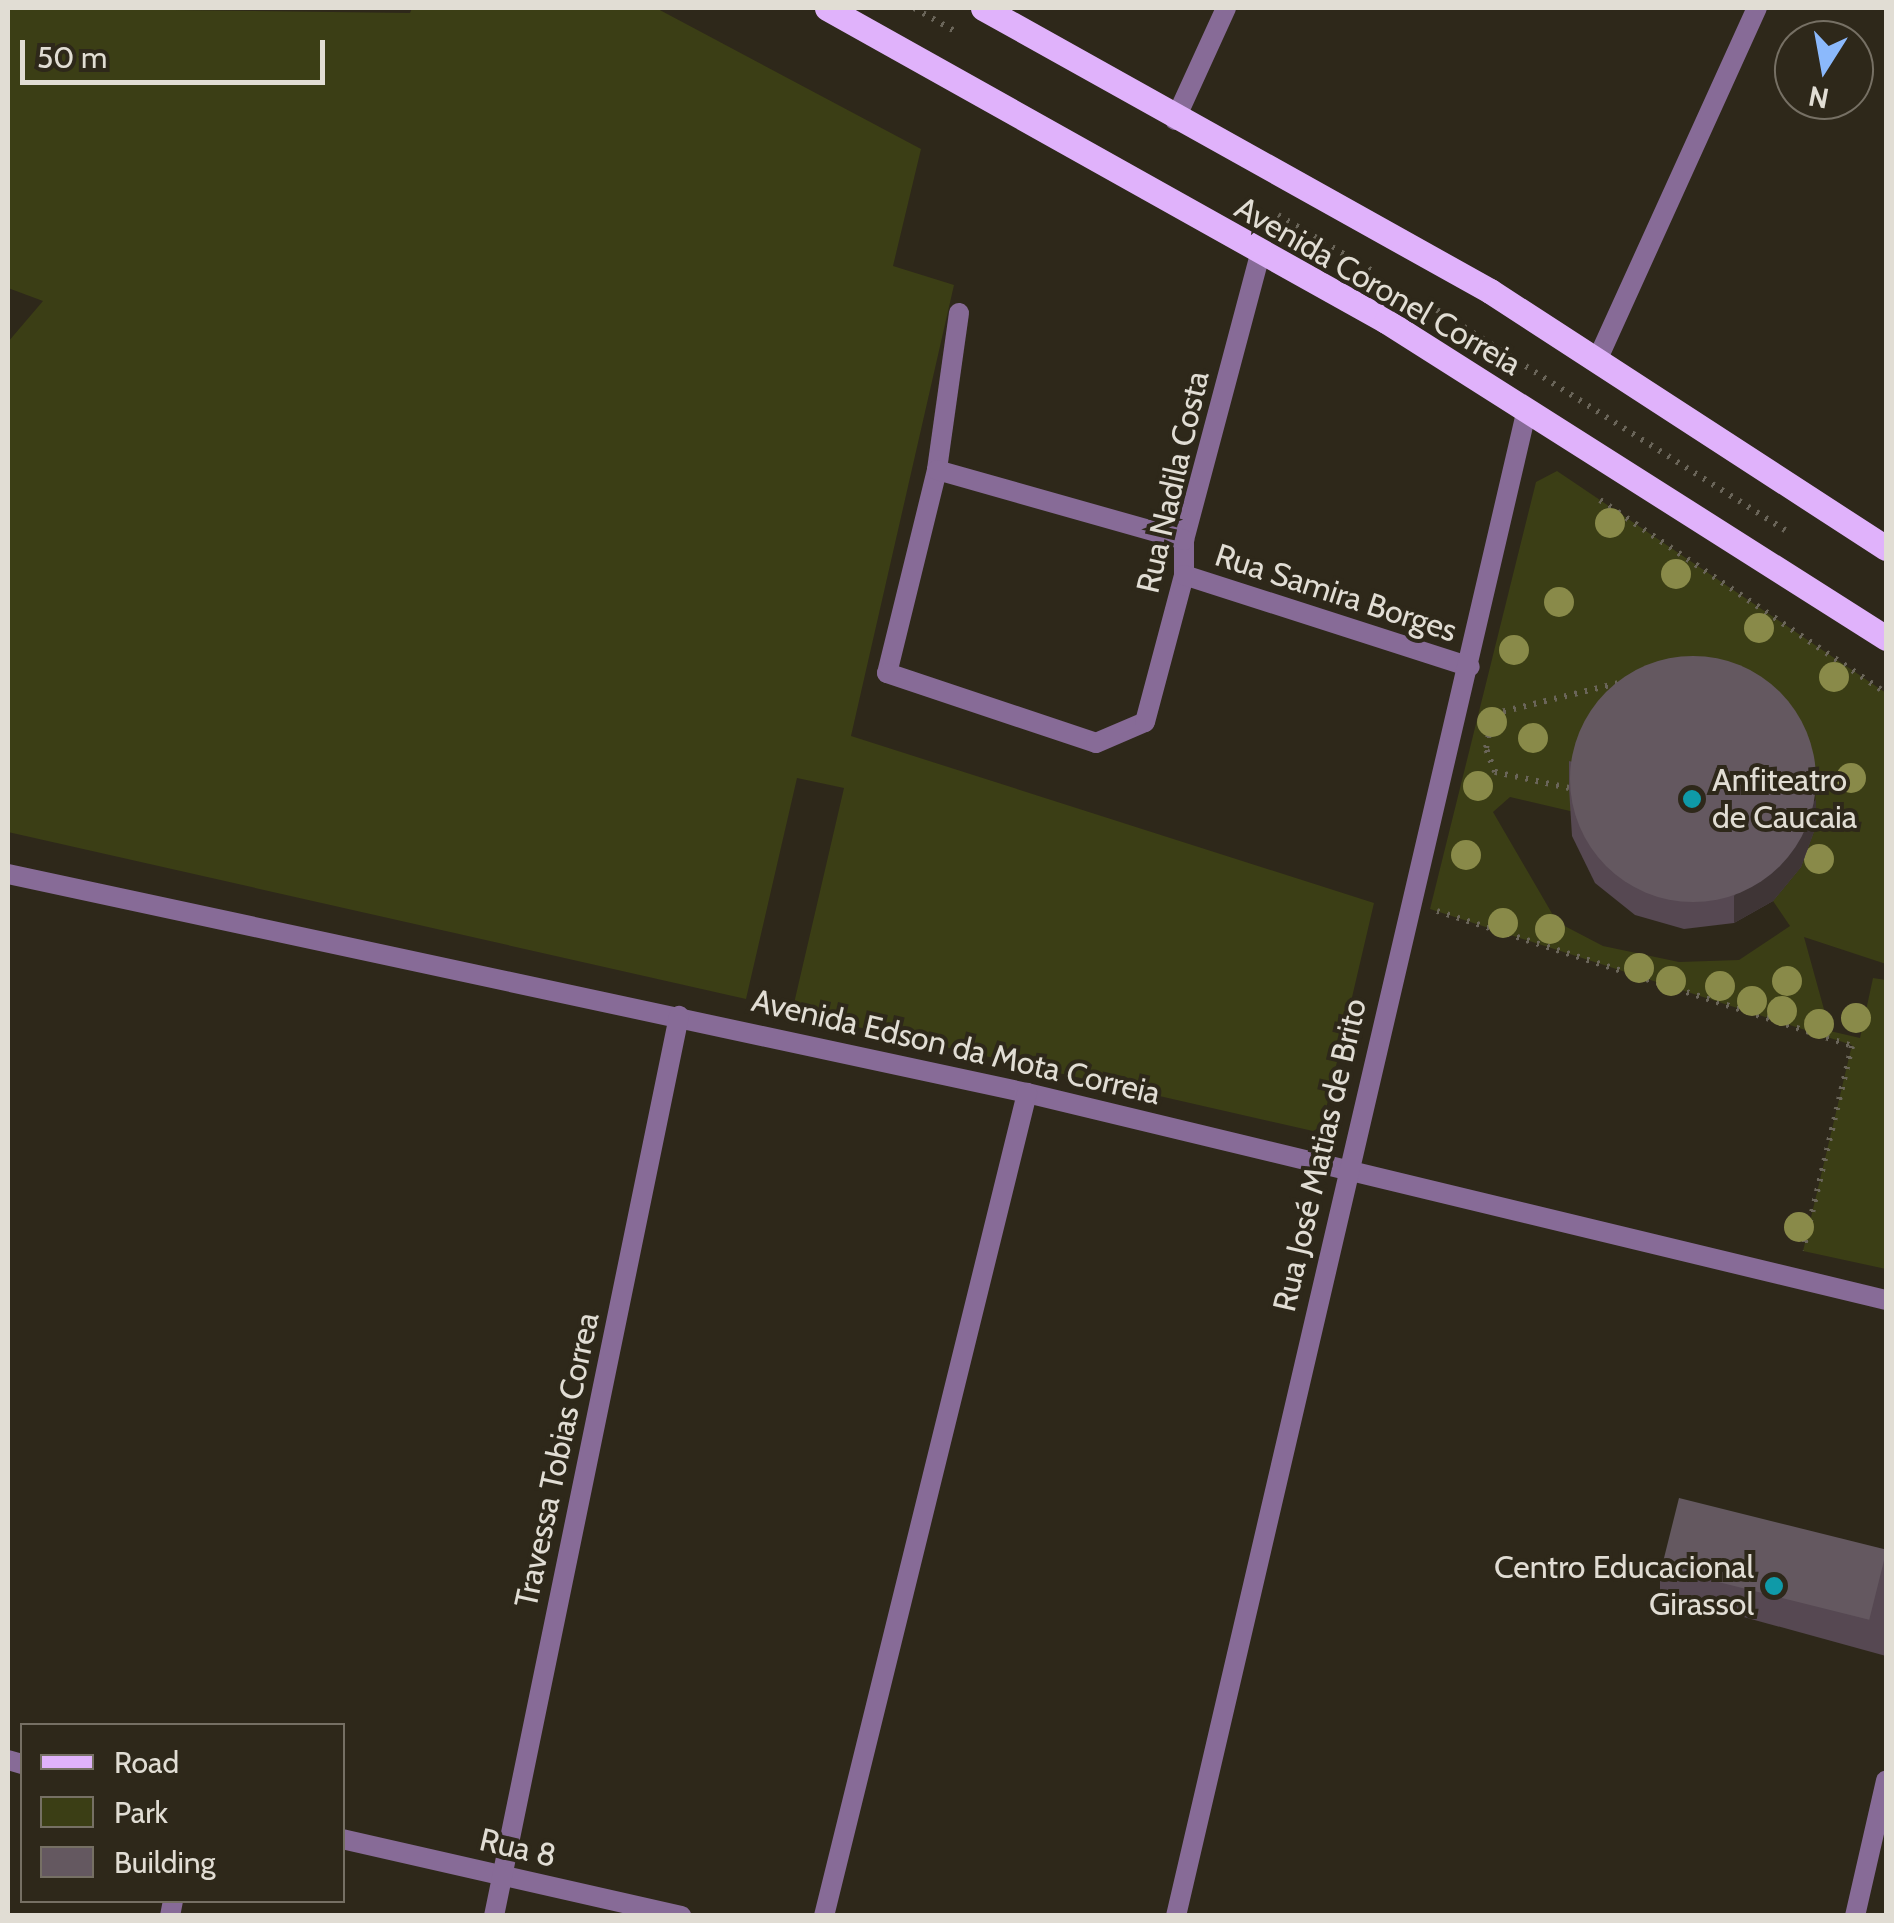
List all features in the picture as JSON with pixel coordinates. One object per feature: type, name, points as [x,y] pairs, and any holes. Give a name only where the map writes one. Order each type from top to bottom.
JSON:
[{"type":"main road","name":"Avenida Coronel Correia","points":[[827,8],[1260,255],[1386,321],[1886,638]]},
{"type":"main road","name":"Avenida Coronel Correia","points":[[983,8],[1174,120],[1599,356],[1886,548]]},
{"type":"street","points":[[1174,120],[1226,8]]},
{"type":"street","points":[[1599,356],[1757,8]]},
{"type":"street","name":"Rua Nadila Costa","points":[[937,470],[887,673],[1096,743],[1145,722],[1184,575],[1184,540],[1260,255]]},
{"type":"street","points":[[937,470],[960,313]]},
{"type":"street","name":"Rua José Matias de Brito","points":[[1176,1916],[1346,1167],[1470,667],[1527,409]]},
{"type":"street","name":"Rua Samira Borges","points":[[937,470],[1184,540]]},
{"type":"street","name":"Rua Samira Borges","points":[[1184,575],[1470,667]]},
{"type":"street","name":"Avenida Edson da Mota Correia","points":[[8,874],[1026,1093],[1886,1300]]},
{"type":"street","name":"Travessa Tobias Correa","points":[[494,1916],[679,1016]]},
{"type":"street","points":[[824,1916],[1026,1093]]},
{"type":"street","points":[[1856,1916],[1886,1781]]},
{"type":"street","name":"Rua 8","points":[[345,1840],[680,1916]]},
{"type":"path","points":[[1588,492],[1886,692]]},
{"type":"path","points":[[1569,788],[1495,772],[1486,748],[1493,714],[1633,680]]},
{"type":"path","points":[[1430,908],[1852,1046],[1803,1251],[1820,1254]]},
{"type":"green space","points":[[8,8],[410,13],[412,8],[656,8],[921,149],[893,266],[954,285],[851,736],[1374,903],[1322,1126],[1313,1131],[792,1012],[844,788],[797,778],[746,999],[8,832],[8,342],[43,301],[8,288]]},
{"type":"green space","points":[[1557,471],[1886,693],[1886,964],[1804,937],[1830,1031],[1860,1038],[1873,978],[1886,980],[1886,1269],[1803,1251],[1852,1045],[1430,909],[1536,482]],"holes":[[[1815,782],[1816,826],[1801,867],[1773,901],[1790,926],[1739,960],[1679,962],[1603,946],[1557,922],[1493,812],[1510,797],[1570,811]]]},
{"type":"building","name":"Anfiteatro de Caucaia","points":[[1693,656],[1740,666],[1780,692],[1806,732],[1816,779],[1806,826],[1780,866],[1740,892],[1693,902],[1646,892],[1606,866],[1580,826],[1570,779],[1580,732],[1606,692],[1646,666]]},
{"type":"building","points":[[1679,1498],[1886,1550],[1869,1620],[1662,1568]]},
{"type":"place","name":"Anfiteatro de Caucaia","points":[[1692,799]]},
{"type":"place","name":"Centro Educacional Girassol","points":[[1774,1586]]}]
